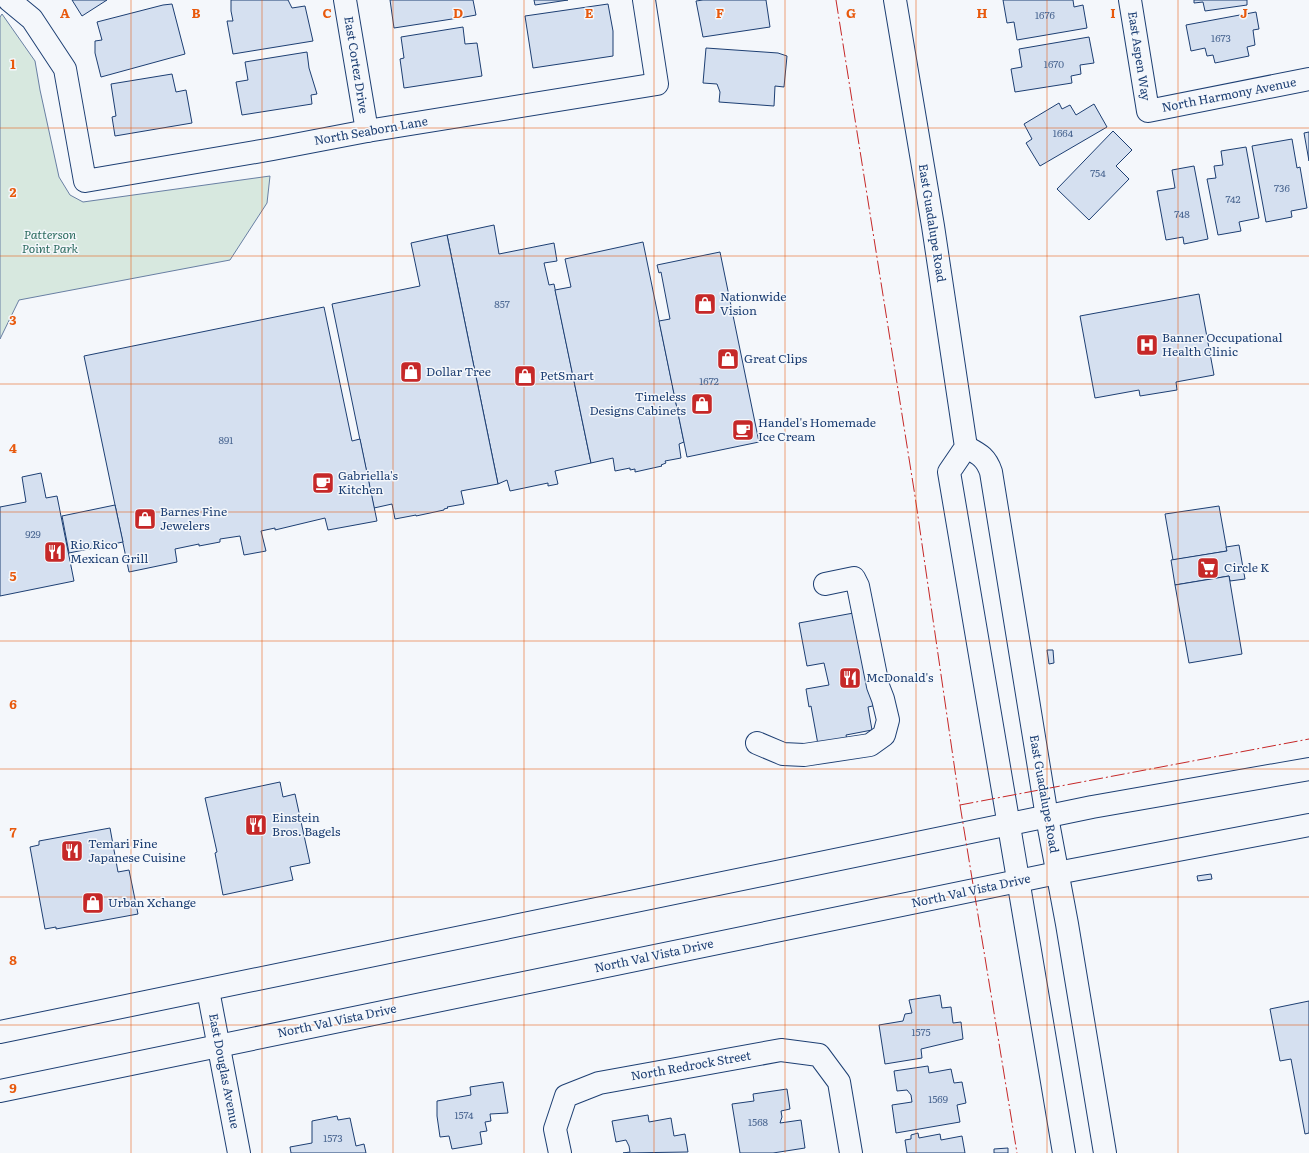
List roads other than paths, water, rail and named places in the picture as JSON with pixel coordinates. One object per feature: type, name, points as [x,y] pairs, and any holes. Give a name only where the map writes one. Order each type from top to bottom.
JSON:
[{"type":"main road","name":"North Seaborn Lane","points":[[9,0],[32,19],[65,69],[85,181],[266,150],[367,130],[657,84],[644,0]]},
{"type":"main road","name":"East Cortez Drive","points":[[345,0],[367,130]]},
{"type":"main road","name":"East Guadalupe Road","points":[[896,0],[933,226],[966,447],[983,457],[988,463],[991,472],[1047,817],[1067,924],[1105,1153]]},
{"type":"main road","name":"East Aspen Way","points":[[1130,0],[1148,111]]},
{"type":"main road","name":"North Harmony Avenue","points":[[1148,111],[1309,79]]},
{"type":"main road","points":[[966,447],[949,472],[1064,1153]]},
{"type":"main road","points":[[757,744],[783,754],[804,755],[870,745],[884,735],[888,720],[878,686],[858,586],[854,578],[825,584]]},
{"type":"main road","points":[[0,1032],[1092,807],[1309,769]]},
{"type":"main road","name":"North Val Vista Drive","points":[[0,1091],[1017,881],[1309,825]]},
{"type":"main road","name":"East Douglas Avenue","points":[[208,990],[239,1153]]},
{"type":"main road","name":"North Redrock Street","points":[[560,1153],[555,1129],[566,1096],[599,1083],[781,1050],[819,1054],[839,1082],[851,1153]]},
{"type":"place","name":"Nationwide Vision","points":[[705,304]]},
{"type":"place","name":"Banner Occupational Health Clinic","points":[[1147,345]]},
{"type":"place","name":"Great Clips","points":[[728,359]]},
{"type":"place","name":"Dollar Tree","points":[[411,372]]},
{"type":"place","name":"PetSmart","points":[[525,376]]},
{"type":"place","name":"Timeless Designs Cabinets","points":[[702,404]]},
{"type":"place","name":"Handel's Homemade Ice Cream","points":[[743,430]]},
{"type":"place","name":"Gabriella's Kitchen","points":[[323,483]]},
{"type":"place","name":"Barnes Fine Jewelers","points":[[145,519]]},
{"type":"place","name":"Rio Rico Mexican Grill","points":[[55,552]]},
{"type":"place","name":"Circle K","points":[[1208,568]]},
{"type":"place","name":"McDonald's","points":[[850,678]]},
{"type":"place","name":"Einstein Bros. Bagels","points":[[256,825]]},
{"type":"place","name":"Temari Fine Japanese Cuisine","points":[[72,851]]},
{"type":"place","name":"Urban Xchange","points":[[93,903]]},
{"type":"park label","name":"Patterson Point Park","points":[[50,242]]}]
